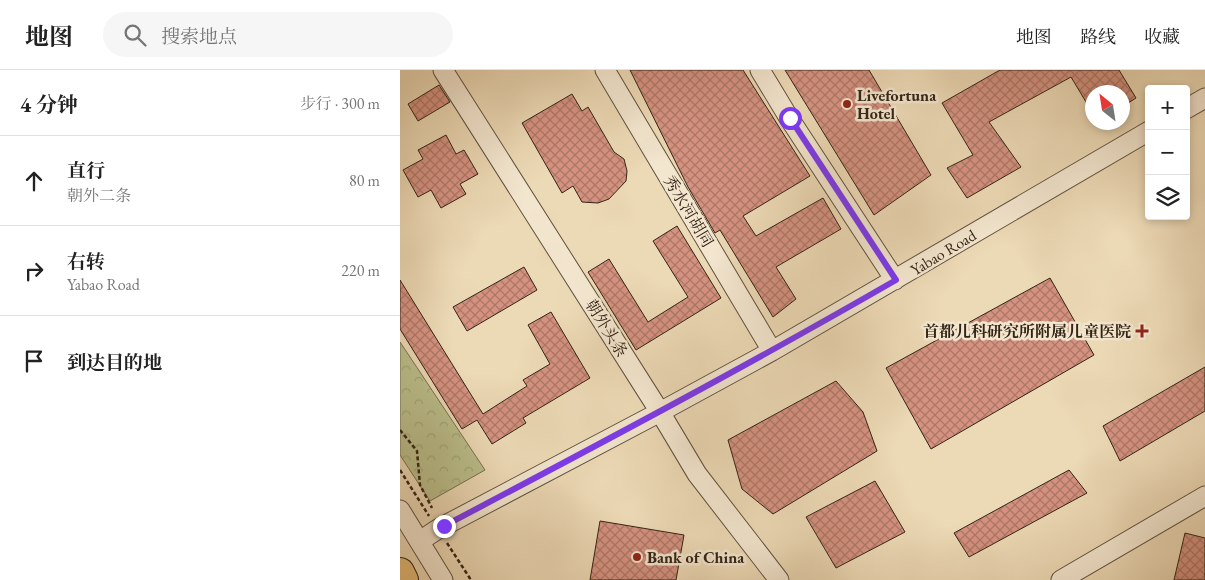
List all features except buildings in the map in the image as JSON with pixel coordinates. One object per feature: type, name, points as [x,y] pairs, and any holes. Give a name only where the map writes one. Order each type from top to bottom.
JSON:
[{"type":"highway","points":[[400,572],[404,580]]},
{"type":"street","name":"朝外头条","points":[[443,70],[660,412],[697,474],[779,580]]},
{"type":"street","name":"秀水河胡同","points":[[605,70],[772,351]]},
{"type":"street","points":[[760,70],[896,280]]},
{"type":"street","points":[[1190,107],[1205,98]]},
{"type":"street","name":"Yabao Road","points":[[420,541],[438,529],[772,351],[1145,133]]},
{"type":"street","points":[[1061,580],[1205,496]]},
{"type":"street","points":[[400,510],[442,580]]},
{"type":"path","points":[[400,430],[417,451],[420,485],[432,508]]},
{"type":"path","points":[[400,470],[471,580]]},
{"type":"green space","points":[[400,342],[485,470],[430,501],[400,455]]},
{"type":"place","name":"Livefortuna Hotel","points":[[847,104]]},
{"type":"place","name":"首都儿科研究所附属儿童医院","points":[[1142,331]]},
{"type":"place","name":"Bank of China","points":[[637,557]]},
{"type":"route","points":[[444,526],[660,412],[896,280],[790,118]]}]
